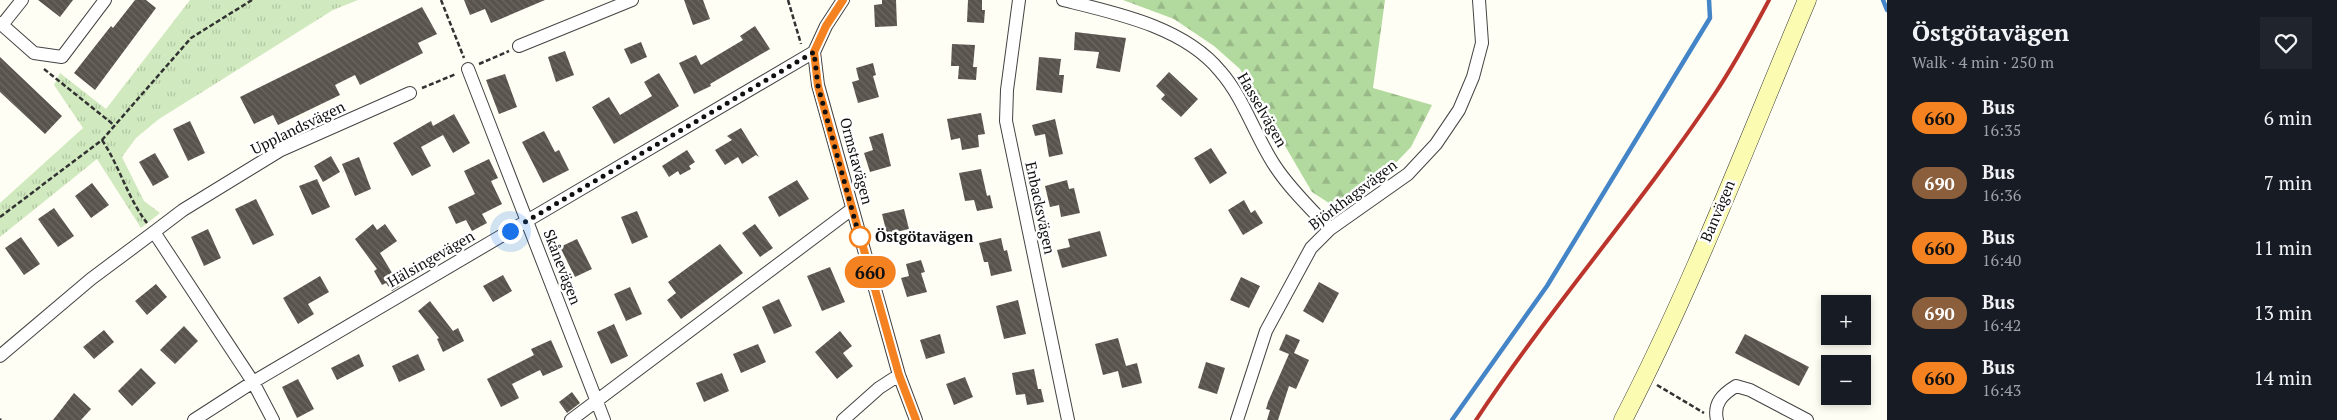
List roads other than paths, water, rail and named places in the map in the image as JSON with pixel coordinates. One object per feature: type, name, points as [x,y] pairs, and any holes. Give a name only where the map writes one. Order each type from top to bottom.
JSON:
[{"type":"street","points":[[22,0],[1,24],[34,53],[62,57],[105,0]]},
{"type":"street","points":[[519,46],[632,0]]},
{"type":"street","points":[[810,54],[843,0]]},
{"type":"street","name":"Enbacksvägen","points":[[1019,0],[1007,90],[1006,122],[1068,420]]},
{"type":"street","name":"Hasselvägen","points":[[1063,0],[1127,16],[1164,30],[1198,51],[1220,70],[1275,167],[1300,198],[1330,229]]},
{"type":"street","name":"Björkhagsvägen","points":[[1237,420],[1266,331],[1311,248],[1330,229],[1408,174],[1436,144],[1459,110],[1473,77],[1482,42],[1479,0]]},
{"type":"street","name":"Banvägen","points":[[1623,420],[1645,378],[1698,259],[1806,0]]},
{"type":"street","name":"Ormstavägen","points":[[810,54],[899,375],[916,420]]},
{"type":"street","name":"Hälsingevägen","points":[[194,420],[253,382],[810,54]]},
{"type":"street","name":"Skånevägen","points":[[468,69],[604,420]]},
{"type":"street","name":"Upplandsvägen","points":[[0,356],[91,279],[183,210],[281,150],[410,93]]},
{"type":"street","points":[[572,420],[852,209]]},
{"type":"street","points":[[154,232],[253,382],[273,420]]},
{"type":"street","points":[[842,420],[879,388],[899,375]]},
{"type":"street","points":[[1712,418],[1722,395],[1736,386],[1750,390],[1807,420]]},
{"type":"waterway","points":[[1452,420],[1547,286],[1710,18],[1709,0]]},
{"type":"waterway","points":[[1883,0],[1887,10]]},
{"type":"railway","points":[[1476,420],[1504,378],[1685,137],[1729,72],[1769,0]]},
{"type":"place","name":"Östgötavägen","points":[[860,237]]}]
